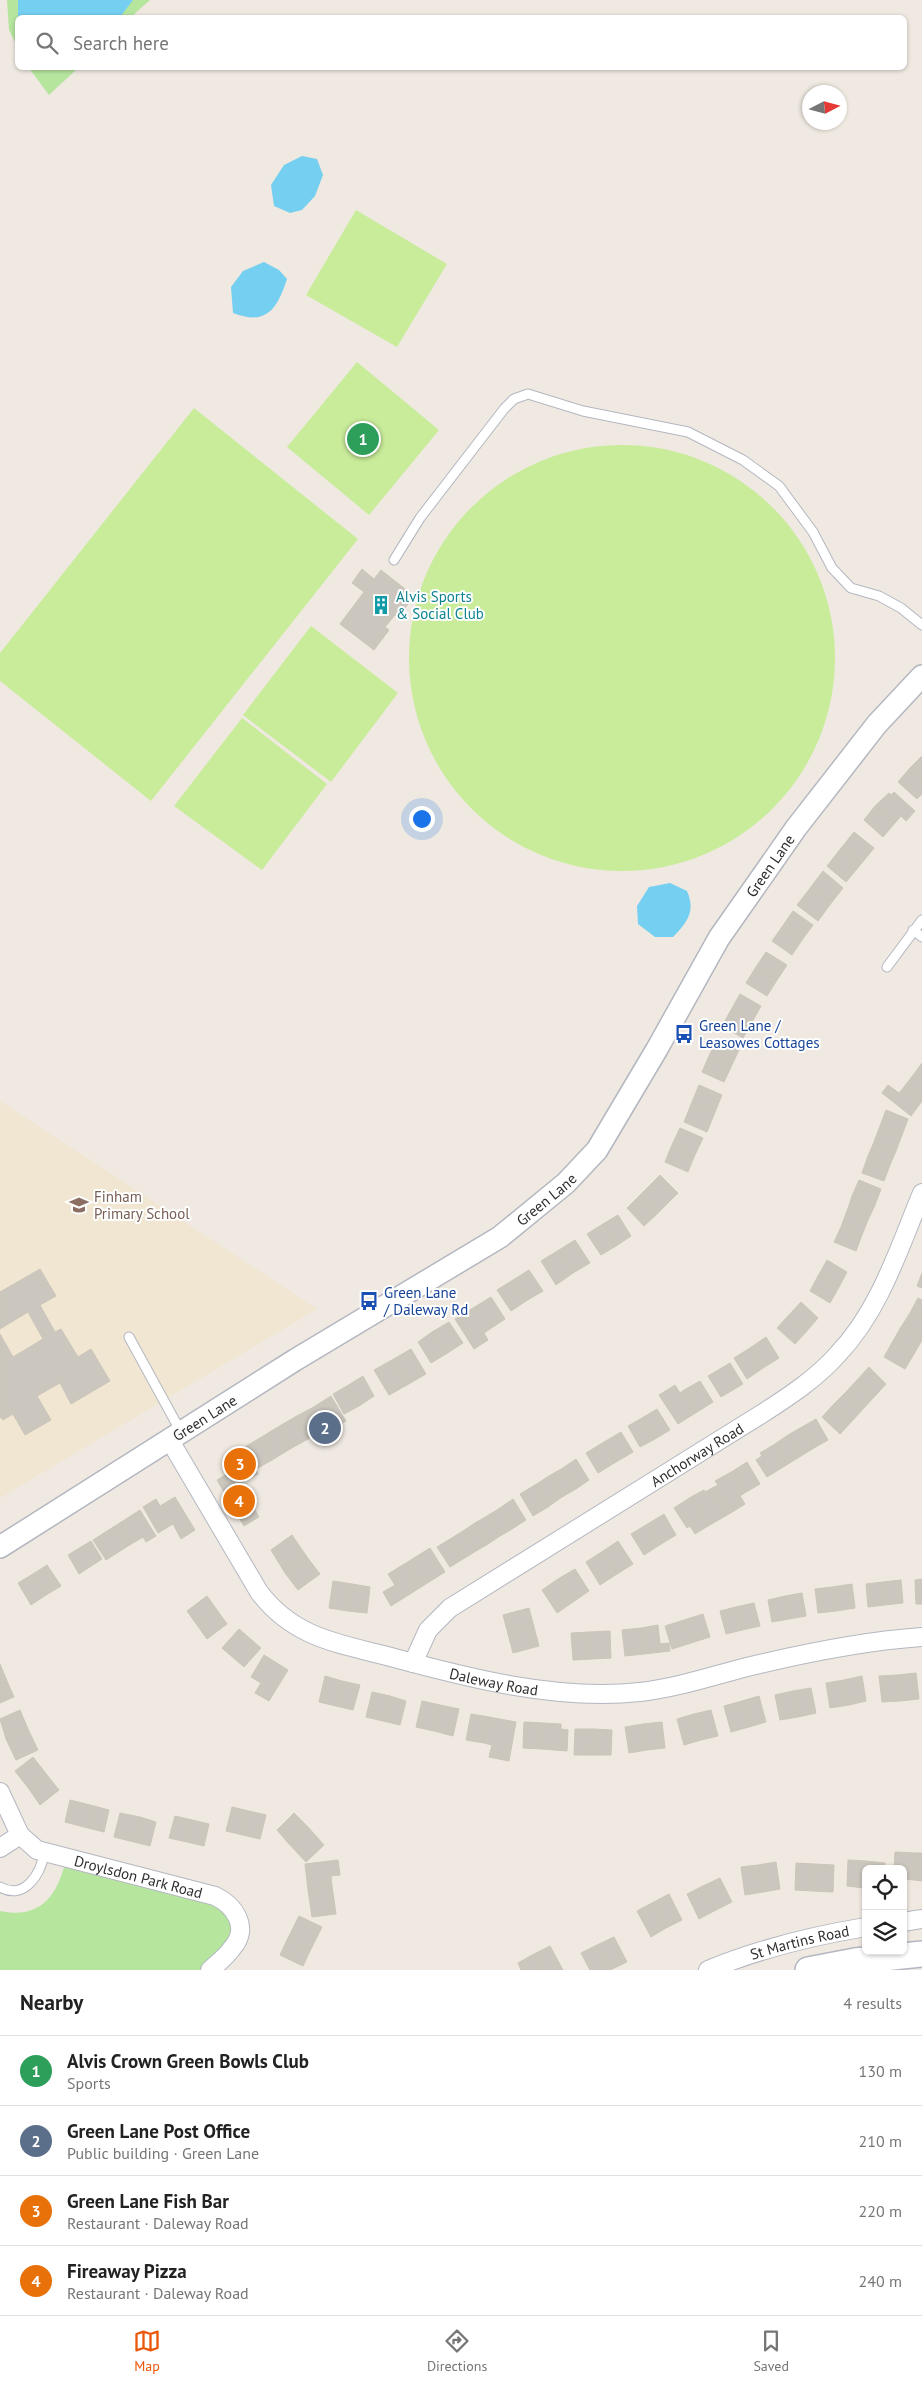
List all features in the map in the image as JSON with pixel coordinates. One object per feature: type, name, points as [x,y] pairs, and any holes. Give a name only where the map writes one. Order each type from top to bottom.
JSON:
[{"type":"main road","name":"St Martins Road","points":[[808,1970],[855,1961],[922,1954]]},
{"type":"street","name":"Green Lane","points":[[0,1548],[175,1436],[500,1237],[566,1183],[597,1150],[662,1041],[719,938],[796,828],[877,724],[922,676]]},
{"type":"street","name":"Anchorway Road","points":[[413,1663],[428,1630],[450,1608],[760,1415],[788,1397],[824,1368],[852,1338],[872,1308],[922,1192]]},
{"type":"street","name":"Daleway Road","points":[[175,1436],[260,1592],[278,1614],[310,1634],[413,1663],[525,1688],[617,1694],[675,1686],[824,1650],[922,1637]]},
{"type":"street","name":"Droylsdon Park Road","points":[[0,1792],[20,1835],[31,1846],[44,1853],[215,1896],[227,1902],[238,1918],[238,1938],[234,1946],[210,1970]]},
{"type":"street","points":[[0,1848],[20,1835]]},
{"type":"street","points":[[907,1922],[922,1920]]},
{"type":"street","name":"St Martins Road","points":[[708,1970],[772,1947],[819,1934],[862,1928]]},
{"type":"lane","points":[[394,560],[420,518],[504,409],[514,399],[528,394],[584,411],[688,432],[743,460],[779,486],[813,532],[832,568],[851,588],[879,596],[901,608],[922,625]]},
{"type":"lane","points":[[887,967],[922,920]]},
{"type":"lane","points":[[913,930],[922,937]]},
{"type":"lane","points":[[129,1337],[175,1436]]},
{"type":"lane","points":[[0,1887],[16,1891],[28,1886],[41,1868],[44,1853]]},
{"type":"shaded area","name":"Finham Primary School","points":[[0,1101],[317,1309],[0,1498]]},
{"type":"green space","points":[[7,0],[150,0],[133,15],[15,15],[15,42],[9,30]]},
{"type":"green space","points":[[30,70],[76,70],[49,95]]},
{"type":"green space","points":[[356,210],[447,264],[397,347],[306,295]]},
{"type":"green space","points":[[357,362],[439,430],[369,515],[287,447]]},
{"type":"green space","points":[[194,408],[358,539],[151,801],[0,681],[0,653]]},
{"type":"green space","points":[[622,445],[664,449],[704,461],[740,481],[773,507],[799,540],[819,576],[831,616],[835,658],[831,700],[819,740],[799,776],[773,809],[740,835],[704,855],[664,867],[622,871],[580,867],[540,855],[504,835],[471,809],[445,776],[425,740],[413,700],[409,658],[413,616],[425,576],[445,540],[471,507],[504,481],[540,461],[580,449]]},
{"type":"green space","points":[[311,626],[398,693],[331,782],[243,715]]},
{"type":"green space","points":[[242,718],[327,784],[262,870],[174,806]]},
{"type":"green space","points":[[64,1867],[212,1905],[224,1912],[230,1920],[232,1929],[229,1938],[224,1946],[201,1970],[0,1970],[0,1911],[24,1912],[42,1904],[55,1889]]},
{"type":"water","points":[[18,0],[133,0],[122,15],[18,15]]},
{"type":"water","points":[[302,156],[317,159],[323,175],[315,196],[302,210],[290,213],[274,206],[271,185],[284,165]]},
{"type":"water","points":[[264,262],[279,270],[287,279],[279,299],[269,312],[262,316],[245,317],[233,313],[231,287],[243,271]]},
{"type":"water","points":[[670,883],[687,891],[691,905],[689,916],[673,937],[655,937],[638,924],[637,906],[649,887]]},
{"type":"building","name":"Alvis Sports & Social Club","points":[[362,569],[374,579],[381,570],[414,596],[398,617],[395,615],[385,627],[389,630],[374,650],[340,624],[364,592],[352,583]]},
{"type":"building","points":[[922,756],[922,779],[910,768]]},
{"type":"building","points":[[910,768],[922,779],[922,794],[917,799],[898,782]]},
{"type":"building","points":[[894,792],[915,811],[906,821],[901,816],[895,823],[875,806],[889,793],[891,795]]},
{"type":"building","points":[[875,806],[895,823],[883,837],[864,820]]},
{"type":"building","points":[[854,832],[874,848],[861,864],[842,847]]},
{"type":"building","points":[[842,847],[861,864],[846,882],[827,866]]},
{"type":"building","points":[[823,871],[843,888],[832,902],[811,887]]},
{"type":"building","points":[[811,887],[832,902],[818,921],[797,905]]},
{"type":"building","points":[[793,911],[813,925],[802,940],[782,927]]},
{"type":"building","points":[[782,927],[802,940],[792,955],[772,941]]},
{"type":"building","points":[[766,952],[787,965],[777,980],[756,967]]},
{"type":"building","points":[[756,967],[777,980],[767,996],[746,983]]},
{"type":"building","points":[[740,994],[761,1006],[752,1022],[731,1010]]},
{"type":"building","points":[[731,1010],[752,1022],[743,1038],[722,1026]]},
{"type":"building","points":[[717,1039],[739,1050],[731,1067],[709,1056]]},
{"type":"building","points":[[709,1056],[731,1067],[724,1082],[702,1072]]},
{"type":"building","points":[[922,1063],[922,1080],[914,1074]]},
{"type":"building","points":[[914,1074],[922,1080],[922,1101],[904,1087]]},
{"type":"building","points":[[699,1085],[722,1095],[715,1112],[692,1102]]},
{"type":"building","points":[[888,1085],[899,1093],[904,1087],[922,1101],[911,1116],[882,1093]]},
{"type":"building","points":[[692,1102],[715,1112],[707,1132],[684,1122]]},
{"type":"building","points":[[886,1110],[908,1119],[902,1135],[880,1126]]},
{"type":"building","points":[[880,1126],[902,1135],[896,1151],[874,1142]]},
{"type":"building","points":[[680,1128],[703,1138],[694,1157],[671,1147]]},
{"type":"building","points":[[874,1142],[896,1151],[890,1165],[868,1156]]},
{"type":"building","points":[[671,1147],[694,1157],[688,1172],[665,1162]]},
{"type":"building","points":[[868,1156],[890,1165],[884,1181],[862,1173]]},
{"type":"building","points":[[660,1175],[678,1193],[658,1213],[640,1195]]},
{"type":"building","points":[[859,1180],[881,1189],[875,1205],[852,1196]]},
{"type":"building","points":[[640,1195],[658,1213],[644,1226],[627,1208]]},
{"type":"building","points":[[852,1196],[875,1205],[868,1220],[847,1211]]},
{"type":"building","points":[[847,1211],[868,1220],[862,1235],[841,1227]]},
{"type":"building","points":[[618,1215],[631,1236],[616,1246],[603,1224]]},
{"type":"building","points":[[603,1224],[616,1246],[601,1255],[587,1234]]},
{"type":"building","points":[[841,1227],[862,1235],[856,1251],[834,1242]]},
{"type":"building","points":[[575,1240],[590,1263],[573,1273],[559,1250]]},
{"type":"building","points":[[559,1250],[573,1273],[556,1285],[541,1261]]},
{"type":"building","points":[[827,1260],[847,1272],[839,1287],[818,1276]]},
{"type":"building","points":[[40,1269],[56,1296],[40,1305],[55,1332],[61,1329],[78,1357],[91,1349],[110,1381],[71,1404],[60,1383],[37,1396],[51,1420],[25,1435],[13,1414],[3,1420],[0,1417],[0,1334],[13,1357],[43,1339],[28,1312],[0,1329],[0,1292]]},
{"type":"building","points":[[529,1270],[543,1291],[526,1301],[513,1280]]},
{"type":"building","points":[[922,1273],[922,1288],[917,1286]]},
{"type":"building","points":[[818,1276],[839,1287],[830,1303],[810,1291]]},
{"type":"building","points":[[513,1280],[526,1301],[511,1311],[497,1290]]},
{"type":"building","points":[[491,1297],[505,1319],[484,1333],[488,1340],[474,1349],[455,1319]]},
{"type":"building","points":[[918,1298],[922,1300],[922,1319],[910,1313]]},
{"type":"building","points":[[801,1302],[818,1318],[806,1332],[788,1316]]},
{"type":"building","points":[[910,1313],[922,1319],[922,1340],[901,1327]]},
{"type":"building","points":[[788,1316],[806,1332],[795,1344],[777,1328]]},
{"type":"building","points":[[449,1322],[463,1343],[446,1354],[432,1332]]},
{"type":"building","points":[[901,1327],[922,1340],[914,1354],[893,1341]]},
{"type":"building","points":[[432,1332],[446,1354],[431,1363],[418,1342]]},
{"type":"building","points":[[766,1337],[779,1358],[763,1368],[750,1348]]},
{"type":"building","points":[[893,1341],[914,1354],[905,1369],[884,1357]]},
{"type":"building","points":[[750,1348],[763,1368],[747,1379],[734,1358]]},
{"type":"building","points":[[411,1349],[426,1374],[407,1385],[392,1360]]},
{"type":"building","points":[[392,1360],[407,1385],[389,1395],[374,1370]]},
{"type":"building","points":[[730,1363],[743,1384],[721,1397],[708,1376]]},
{"type":"building","points":[[869,1367],[886,1384],[875,1396],[857,1380]]},
{"type":"building","points":[[363,1376],[374,1396],[359,1406],[347,1386]]},
{"type":"building","points":[[857,1380],[875,1396],[863,1409],[846,1392]]},
{"type":"building","points":[[700,1381],[713,1402],[697,1412],[684,1390]]},
{"type":"building","points":[[675,1385],[680,1393],[684,1390],[697,1412],[678,1424],[659,1395]]},
{"type":"building","points":[[347,1386],[359,1406],[344,1414],[333,1394]]},
{"type":"building","points":[[846,1392],[863,1409],[852,1421],[834,1404]]},
{"type":"building","points":[[331,1396],[346,1421],[326,1432],[312,1408]]},
{"type":"building","points":[[834,1404],[852,1421],[840,1434],[822,1417]]},
{"type":"building","points":[[312,1408],[324,1429],[308,1439],[295,1417]]},
{"type":"building","points":[[657,1409],[670,1430],[655,1439],[642,1418]]},
{"type":"building","points":[[295,1417],[308,1439],[290,1449],[278,1427]]},
{"type":"building","points":[[642,1418],[655,1439],[640,1447],[628,1426]]},
{"type":"building","points":[[816,1419],[828,1440],[814,1448],[802,1427]]},
{"type":"building","points":[[278,1427],[290,1449],[272,1460],[260,1438]]},
{"type":"building","points":[[802,1427],[814,1448],[801,1456],[788,1435]]},
{"type":"building","points":[[621,1432],[633,1452],[616,1462],[604,1442]]},
{"type":"building","points":[[788,1435],[801,1456],[788,1464],[775,1444]]},
{"type":"building","points":[[260,1438],[272,1460],[256,1469],[243,1448]]},
{"type":"building","points":[[604,1442],[616,1462],[598,1473],[586,1453]]},
{"type":"building","points":[[775,1444],[788,1464],[767,1477],[756,1460],[762,1456],[760,1453]]},
{"type":"building","points":[[243,1448],[258,1474],[240,1484],[225,1459]]},
{"type":"building","points":[[576,1459],[589,1480],[576,1489],[563,1468]]},
{"type":"building","points":[[747,1462],[760,1484],[746,1492],[733,1471]]},
{"type":"building","points":[[563,1468],[576,1489],[562,1497],[549,1476]]},
{"type":"building","points":[[232,1471],[259,1517],[244,1526],[217,1480]]},
{"type":"building","points":[[733,1471],[746,1492],[740,1496],[745,1504],[729,1514],[712,1488],[718,1485],[715,1481]]},
{"type":"building","points":[[549,1476],[562,1497],[548,1507],[535,1485]]},
{"type":"building","points":[[535,1485],[548,1507],[533,1516],[520,1494]]},
{"type":"building","points":[[712,1488],[729,1514],[708,1526],[691,1497]]},
{"type":"building","points":[[175,1497],[195,1530],[181,1539],[173,1524],[158,1533],[143,1507],[156,1499],[160,1506]]},
{"type":"building","points":[[691,1497],[708,1526],[695,1534],[690,1526],[687,1528],[674,1508]]},
{"type":"building","points":[[513,1499],[526,1520],[512,1529],[500,1508]]},
{"type":"building","points":[[500,1508],[512,1529],[500,1536],[487,1516]]},
{"type":"building","points":[[140,1510],[156,1536],[146,1542],[143,1537],[128,1546],[115,1526]]},
{"type":"building","points":[[664,1514],[676,1535],[658,1546],[646,1525]]},
{"type":"building","points":[[487,1516],[500,1536],[488,1544],[475,1523]]},
{"type":"building","points":[[475,1523],[488,1544],[476,1551],[463,1531]]},
{"type":"building","points":[[646,1525],[658,1546],[644,1555],[631,1534]]},
{"type":"building","points":[[115,1526],[128,1546],[106,1560],[93,1540]]},
{"type":"building","points":[[463,1531],[476,1551],[463,1559],[450,1539]]},
{"type":"building","points":[[292,1535],[307,1557],[285,1573],[271,1550]]},
{"type":"building","points":[[450,1539],[463,1559],[450,1567],[437,1547]]},
{"type":"building","points":[[91,1541],[102,1559],[79,1574],[68,1555]]},
{"type":"building","points":[[618,1541],[633,1564],[617,1574],[603,1551]]},
{"type":"building","points":[[430,1548],[445,1572],[421,1587],[406,1563]]},
{"type":"building","points":[[603,1551],[617,1574],[600,1585],[586,1562]]},
{"type":"building","points":[[307,1557],[320,1574],[298,1590],[285,1573]]},
{"type":"building","points":[[406,1563],[421,1587],[391,1606],[383,1592],[395,1585],[388,1574]]},
{"type":"building","points":[[47,1565],[61,1586],[46,1595],[33,1574]]},
{"type":"building","points":[[575,1569],[589,1591],[573,1602],[558,1579]]},
{"type":"building","points":[[33,1574],[46,1595],[31,1605],[18,1583]]},
{"type":"building","points":[[558,1579],[573,1602],[557,1613],[542,1590]]},
{"type":"building","points":[[922,1579],[922,1604],[916,1604],[915,1580]]},
{"type":"building","points":[[901,1580],[903,1603],[885,1605],[883,1582]]},
{"type":"building","points":[[333,1581],[352,1584],[348,1611],[329,1608]]},
{"type":"building","points":[[883,1582],[885,1605],[868,1607],[866,1584]]},
{"type":"building","points":[[352,1584],[370,1587],[367,1613],[348,1611]]},
{"type":"building","points":[[852,1584],[855,1608],[836,1611],[832,1587]]},
{"type":"building","points":[[832,1587],[836,1611],[818,1613],[815,1589]]},
{"type":"building","points":[[802,1593],[806,1616],[789,1619],[785,1596]]},
{"type":"building","points":[[207,1596],[217,1610],[197,1625],[187,1611]]},
{"type":"building","points":[[785,1596],[789,1619],[772,1622],[768,1600]]},
{"type":"building","points":[[754,1603],[760,1626],[742,1630],[736,1607]]},
{"type":"building","points":[[736,1607],[742,1630],[726,1634],[720,1611]]},
{"type":"building","points":[[529,1608],[534,1627],[508,1634],[503,1615]]},
{"type":"building","points":[[217,1610],[227,1624],[207,1639],[197,1625]]},
{"type":"building","points":[[703,1614],[710,1637],[691,1643],[684,1620]]},
{"type":"building","points":[[684,1620],[691,1643],[672,1649],[665,1626]]},
{"type":"building","points":[[658,1625],[660,1644],[669,1643],[670,1651],[644,1654],[641,1628]]},
{"type":"building","points":[[534,1627],[539,1646],[513,1653],[508,1634]]},
{"type":"building","points":[[641,1628],[644,1654],[625,1656],[622,1630]]},
{"type":"building","points":[[239,1629],[261,1648],[244,1667],[222,1648]]},
{"type":"building","points":[[610,1631],[611,1658],[592,1659],[590,1632]]},
{"type":"building","points":[[590,1632],[592,1659],[573,1660],[571,1633]]},
{"type":"building","points":[[264,1655],[288,1670],[269,1701],[255,1693],[261,1683],[251,1677]]},
{"type":"building","points":[[0,1664],[7,1681],[0,1684]]},
{"type":"building","points":[[916,1673],[919,1699],[900,1701],[897,1675]]},
{"type":"building","points":[[897,1675],[900,1701],[882,1702],[879,1676]]},
{"type":"building","points":[[325,1676],[342,1681],[336,1706],[319,1702]]},
{"type":"building","points":[[862,1676],[866,1701],[849,1705],[844,1680]]},
{"type":"building","points":[[844,1680],[849,1705],[830,1708],[826,1683]]},
{"type":"building","points":[[7,1681],[14,1697],[0,1703],[0,1684]]},
{"type":"building","points":[[342,1681],[360,1685],[353,1710],[336,1706]]},
{"type":"building","points":[[811,1688],[816,1713],[798,1717],[793,1691]]},
{"type":"building","points":[[793,1691],[798,1717],[780,1720],[775,1695]]},
{"type":"building","points":[[372,1692],[390,1696],[383,1721],[366,1717]]},
{"type":"building","points":[[390,1696],[406,1701],[400,1725],[383,1721]]},
{"type":"building","points":[[759,1696],[766,1722],[749,1727],[742,1701]]},
{"type":"building","points":[[422,1701],[440,1705],[434,1731],[416,1727]]},
{"type":"building","points":[[742,1701],[749,1727],[731,1732],[724,1706]]},
{"type":"building","points":[[440,1705],[459,1709],[453,1736],[434,1731]]},
{"type":"building","points":[[20,1710],[28,1729],[6,1739],[0,1719]]},
{"type":"building","points":[[711,1710],[718,1736],[701,1740],[694,1714]]},
{"type":"building","points":[[471,1714],[489,1717],[484,1743],[466,1740]]},
{"type":"building","points":[[694,1714],[701,1740],[684,1745],[677,1719]]},
{"type":"building","points":[[489,1717],[516,1722],[509,1761],[489,1757],[492,1745],[484,1743]]},
{"type":"building","points":[[524,1722],[543,1723],[542,1749],[523,1748]]},
{"type":"building","points":[[662,1722],[665,1748],[647,1750],[643,1724]]},
{"type":"building","points":[[543,1723],[561,1724],[561,1729],[568,1730],[567,1751],[542,1749]]},
{"type":"building","points":[[643,1724],[647,1750],[629,1753],[625,1727]]},
{"type":"building","points":[[28,1729],[38,1750],[16,1760],[6,1739]]},
{"type":"building","points":[[575,1729],[593,1729],[592,1755],[574,1755]]},
{"type":"building","points":[[593,1729],[612,1730],[611,1755],[592,1755]]},
{"type":"building","points":[[33,1757],[47,1775],[29,1789],[15,1771]]},
{"type":"building","points":[[47,1775],[59,1790],[40,1805],[29,1789]]},
{"type":"building","points":[[70,1800],[94,1806],[88,1828],[65,1822]]},
{"type":"building","points":[[94,1806],[109,1810],[104,1832],[88,1828]]},
{"type":"building","points":[[232,1807],[249,1811],[243,1835],[226,1831]]},
{"type":"building","points":[[249,1811],[266,1815],[260,1839],[243,1835]]},
{"type":"building","points":[[120,1813],[140,1817],[134,1842],[114,1837]]},
{"type":"building","points":[[294,1813],[307,1826],[289,1844],[277,1830]]},
{"type":"building","points":[[175,1816],[192,1820],[187,1842],[169,1838]]},
{"type":"building","points":[[140,1817],[156,1822],[150,1846],[134,1842]]},
{"type":"building","points":[[192,1820],[209,1824],[204,1846],[187,1842]]},
{"type":"building","points":[[307,1826],[324,1845],[306,1862],[289,1844]]},
{"type":"building","points":[[895,1852],[915,1853],[914,1880],[907,1879],[907,1865],[894,1865]]},
{"type":"building","points":[[915,1853],[922,1853],[922,1881],[914,1880]]},
{"type":"building","points":[[338,1860],[340,1875],[331,1876],[332,1886],[308,1890],[305,1864]]},
{"type":"building","points":[[848,1860],[866,1861],[866,1865],[862,1865],[862,1888],[847,1886]]},
{"type":"building","points":[[866,1861],[885,1863],[885,1865],[866,1865]]},
{"type":"building","points":[[776,1862],[780,1889],[763,1892],[758,1865]]},
{"type":"building","points":[[796,1863],[814,1864],[813,1891],[795,1890]]},
{"type":"building","points":[[814,1864],[834,1865],[833,1892],[813,1891]]},
{"type":"building","points":[[758,1865],[763,1892],[745,1895],[741,1867]]},
{"type":"building","points":[[720,1878],[732,1902],[716,1910],[703,1886]]},
{"type":"building","points":[[332,1886],[336,1914],[312,1917],[308,1890]]},
{"type":"building","points":[[703,1886],[716,1910],[699,1919],[687,1894]]},
{"type":"building","points":[[669,1894],[682,1920],[666,1928],[652,1903]]},
{"type":"building","points":[[652,1903],[666,1928],[651,1937],[637,1911]]},
{"type":"building","points":[[299,1916],[322,1927],[310,1951],[287,1940]]},
{"type":"building","points":[[614,1937],[627,1962],[610,1970],[597,1945]]},
{"type":"building","points":[[287,1940],[310,1951],[303,1966],[280,1955]]},
{"type":"building","points":[[597,1945],[610,1970],[590,1970],[581,1953]]},
{"type":"building","points":[[550,1946],[563,1970],[542,1970],[534,1954]]},
{"type":"building","points":[[534,1954],[542,1970],[521,1970],[518,1963]]},
{"type":"place","name":"Alvis Crown Green Bowls Club","points":[[363,439]]},
{"type":"place","name":"Alvis Sports & Social Club","points":[[381,605]]},
{"type":"place","name":"Green Lane / Leasowes Cottages","points":[[684,1034]]},
{"type":"place","name":"Finham Primary School","points":[[79,1205]]},
{"type":"place","name":"Green Lane / Daleway Rd","points":[[369,1301]]},
{"type":"place","name":"Green Lane Post Office","points":[[325,1428]]},
{"type":"place","name":"Green Lane Fish Bar","points":[[240,1464]]},
{"type":"place","name":"Fireaway Pizza","points":[[239,1501]]}]
